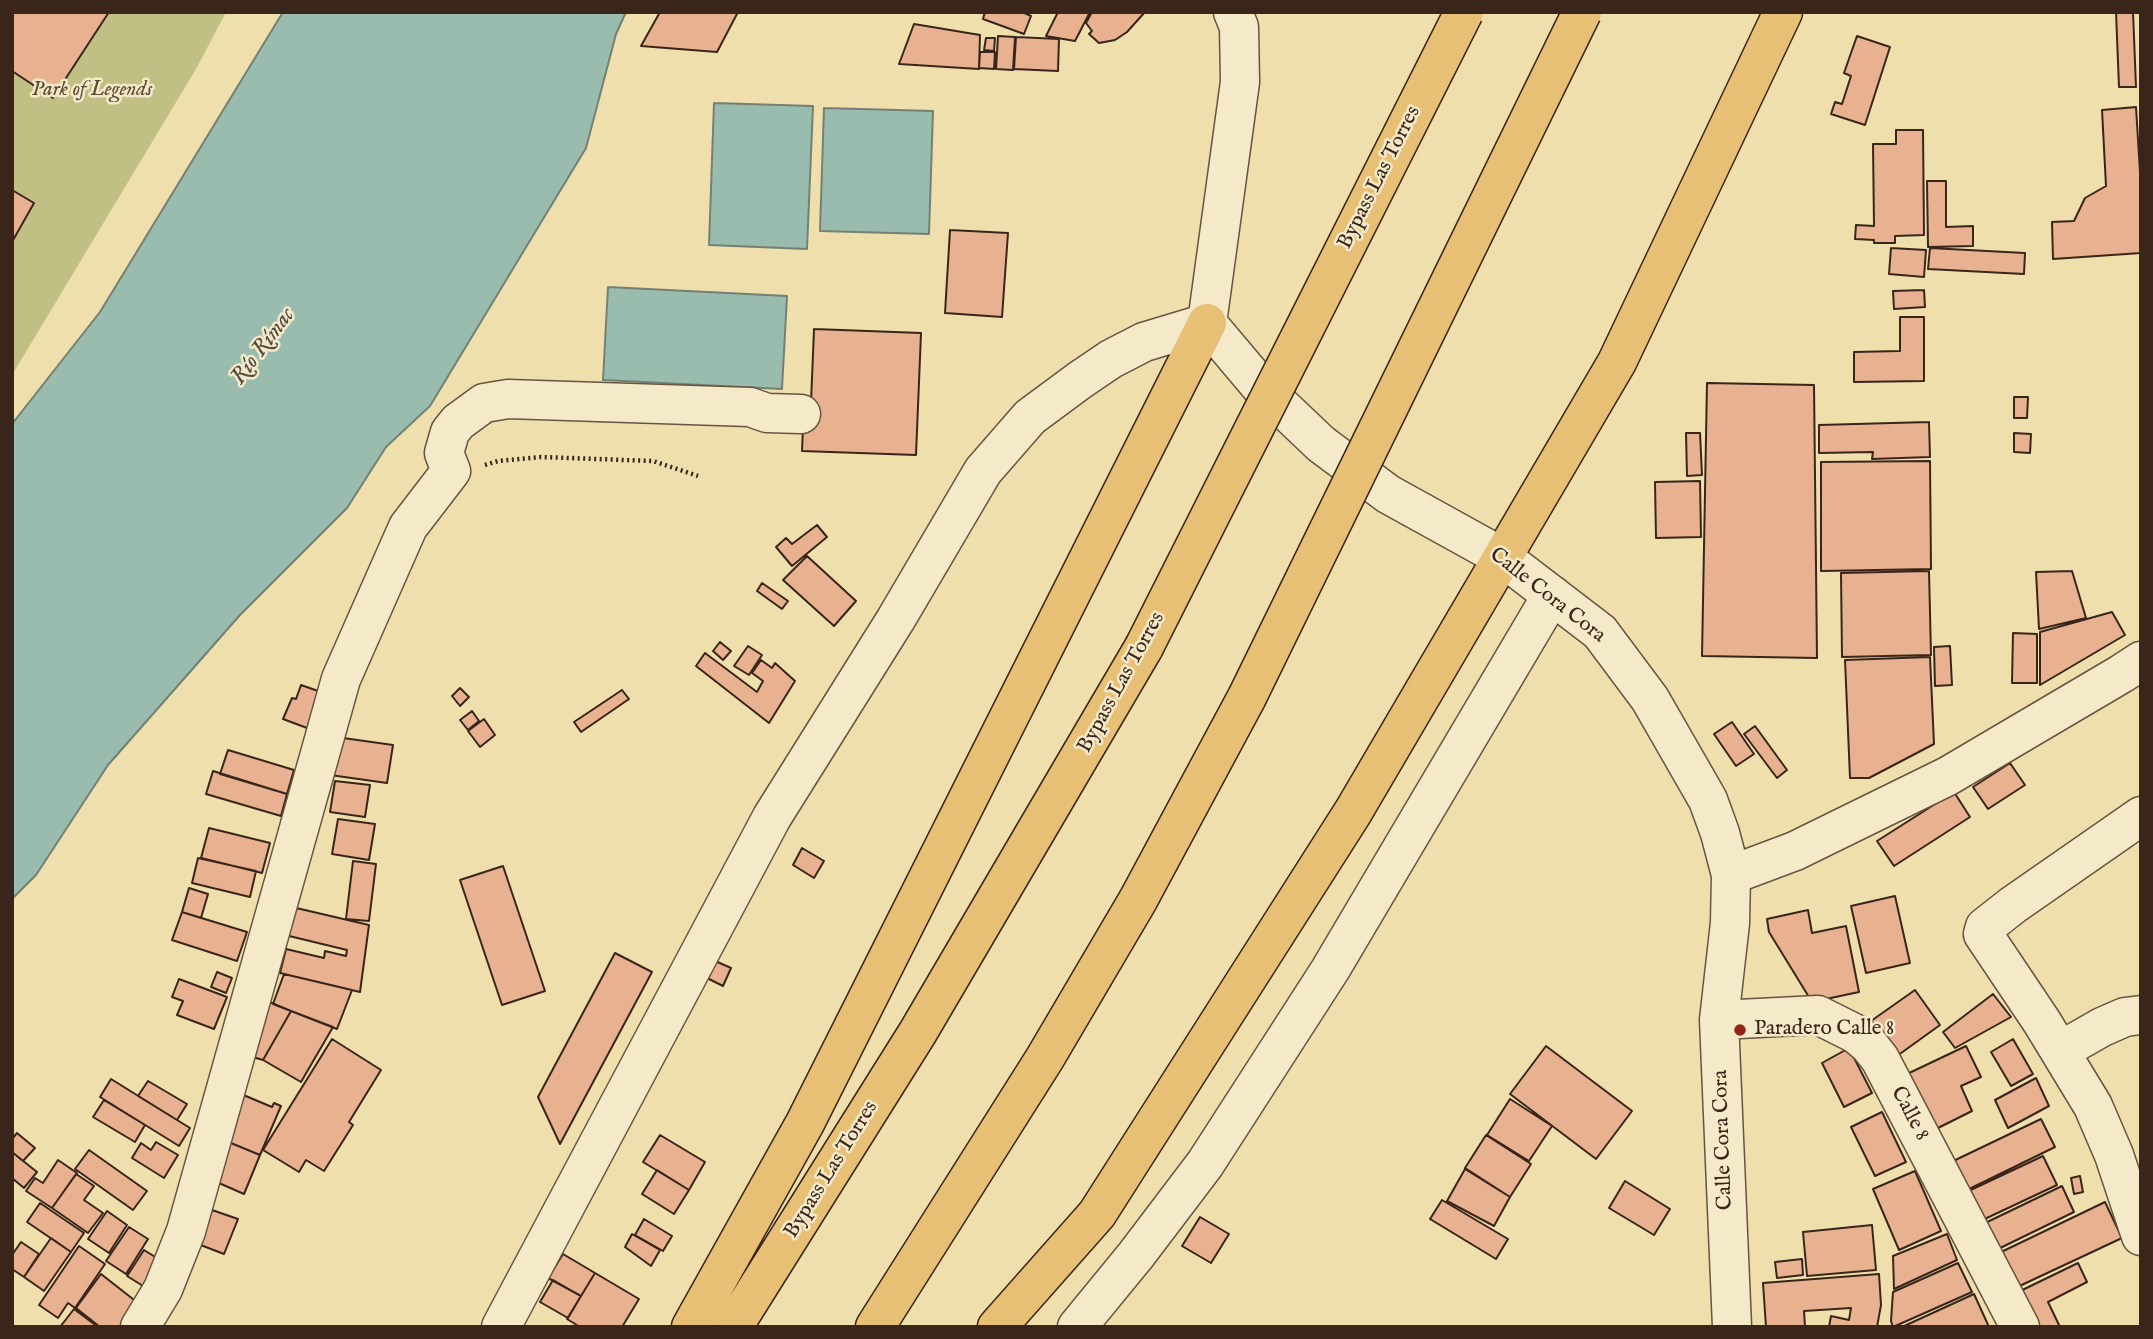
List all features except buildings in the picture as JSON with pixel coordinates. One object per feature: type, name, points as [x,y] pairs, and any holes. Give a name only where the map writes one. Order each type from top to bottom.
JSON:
[{"type":"highway","name":"Bypass Las Torres","points":[[733,1327],[918,1032],[1144,647],[1464,12]]},
{"type":"highway","points":[[875,1327],[1052,1047],[1138,900],[1247,697],[1582,12]]},
{"type":"highway","points":[[997,1327],[1097,1214],[1353,812],[1617,362],[1783,12]]},
{"type":"highway","points":[[691,1327],[805,1124],[1207,323]]},
{"type":"street","points":[[501,1327],[772,817],[896,619],[983,471],[1030,416],[1111,359],[1144,342],[1207,323],[1240,82],[1239,27],[1233,12]]},
{"type":"street","name":"Calle Cora Cora","points":[[1207,323],[1261,387],[1321,444],[1388,494],[1502,557],[1600,632],[1650,699],[1708,800],[1731,875],[1730,923],[1719,1020],[1732,1327]]},
{"type":"street","points":[[140,1327],[163,1290],[186,1231],[341,679],[408,527],[451,471],[444,453],[450,432],[458,422],[484,403],[508,399],[750,407],[767,413],[801,414]]},
{"type":"street","points":[[1077,1327],[1205,1164],[1330,970],[1552,595]]},
{"type":"street","points":[[1731,875],[1795,851],[1948,776],[2141,661]]},
{"type":"street","points":[[2141,816],[2013,905],[1985,927],[1983,934],[2094,1107],[2115,1155],[2141,1236]]},
{"type":"street","name":"Calle 8","points":[[1719,1020],[1818,1014],[1856,1034],[1869,1045],[1880,1059],[2020,1327]]},
{"type":"street","points":[[2060,1051],[2102,1027],[2125,1017],[2141,1015]]},
{"type":"path","points":[[451,471],[464,471],[498,461],[541,457],[653,461],[698,476]]},
{"type":"green space","name":"Park of Legends","points":[[12,12],[226,12],[196,69],[12,375]]},
{"type":"water","name":"Río Rímac","points":[[283,12],[626,12],[616,34],[586,148],[430,406],[386,447],[347,508],[240,615],[108,765],[36,875],[12,899],[12,424],[100,312]]},
{"type":"water","points":[[714,103],[813,106],[807,249],[709,245]]},
{"type":"water","points":[[824,108],[933,111],[929,234],[820,231]]},
{"type":"water","points":[[608,287],[787,296],[782,389],[603,380]]},
{"type":"place","name":"Paradero Calle 8","points":[[1740,1030]]}]
